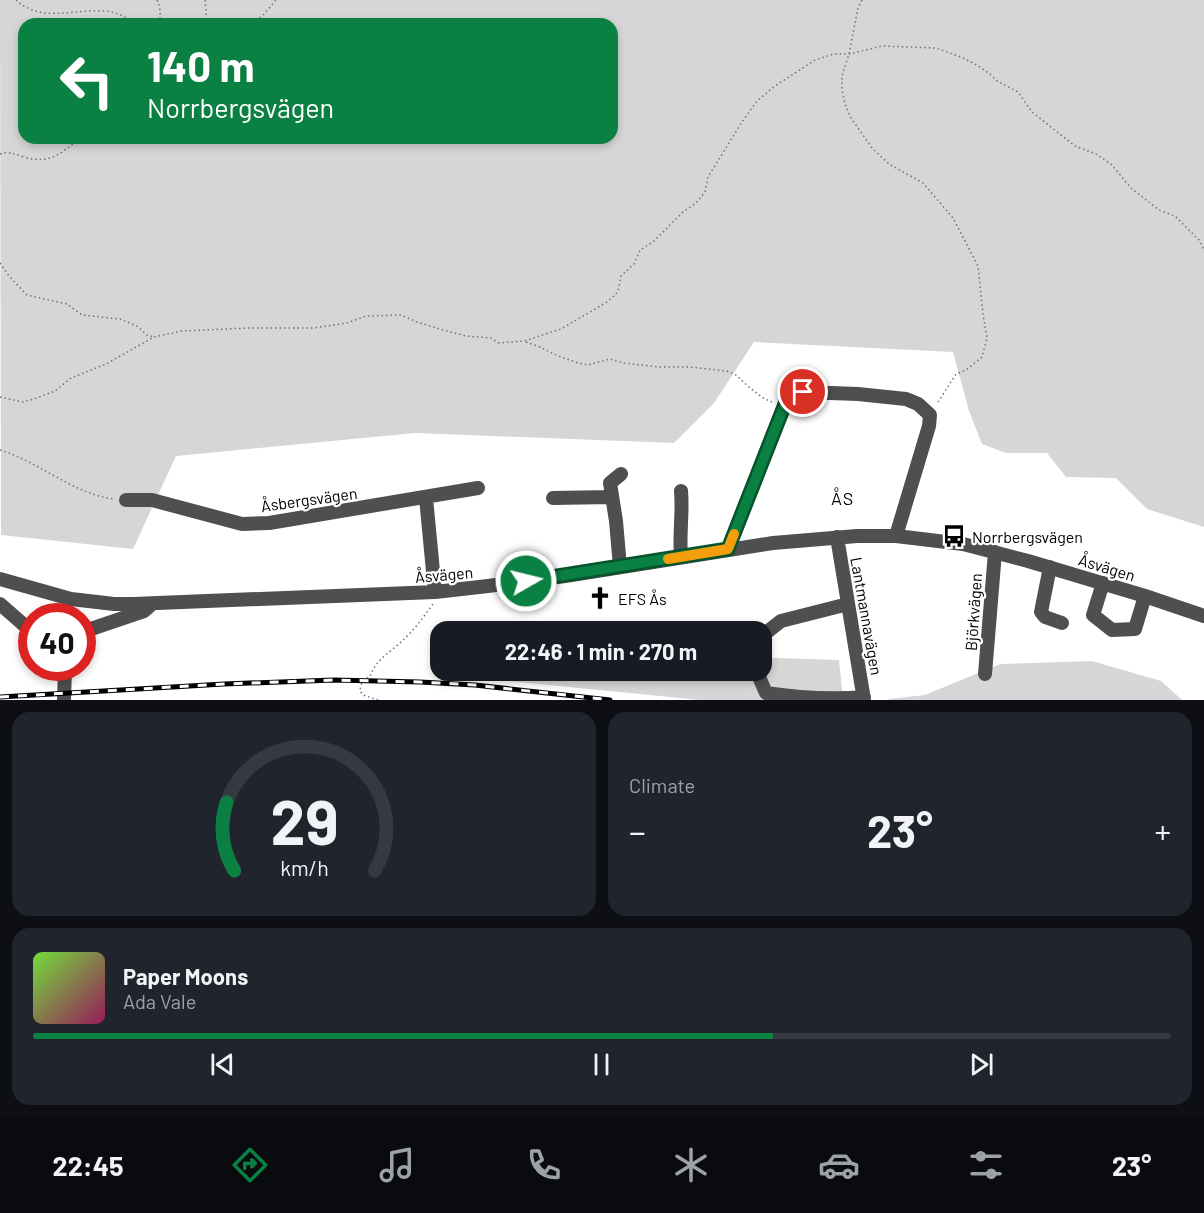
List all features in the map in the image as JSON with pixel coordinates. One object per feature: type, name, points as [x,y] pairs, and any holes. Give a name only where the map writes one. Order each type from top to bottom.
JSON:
[{"type":"street","points":[[728,549],[783,408],[791,393],[803,392],[906,399],[918,404],[930,415],[929,426],[896,536]]},
{"type":"street","points":[[620,567],[610,483],[621,474]]},
{"type":"street","name":"Åsbergsvägen","points":[[126,500],[152,500],[242,524],[269,523],[478,488]]},
{"type":"street","points":[[681,490],[681,557]]},
{"type":"street","points":[[553,498],[612,496]]},
{"type":"street","points":[[426,498],[435,592]]},
{"type":"street","name":"Åsvägen","points":[[0,579],[51,594],[114,604],[435,592],[620,567],[772,543],[837,537],[896,536],[963,544],[995,552],[1103,583],[1204,616]]},
{"type":"street","name":"Lantmannavägen","points":[[837,537],[864,698]]},
{"type":"street","name":"Björkvägen","points":[[985,674],[995,552]]},
{"type":"street","points":[[1050,567],[1041,612],[1045,617],[1062,623]]},
{"type":"street","points":[[1103,583],[1093,615],[1112,630],[1135,629],[1145,596]]},
{"type":"street","points":[[96,627],[144,610],[152,603]]},
{"type":"street","points":[[0,604],[18,620]]},
{"type":"street","points":[[772,628],[781,621],[848,604]]},
{"type":"street","points":[[64,700],[65,681]]},
{"type":"street","points":[[761,681],[766,693],[838,700],[864,698]]},
{"type":"path","points":[[16,0],[28,9],[48,13],[64,14],[99,10],[114,12],[126,18]]},
{"type":"path","points":[[157,0],[160,18]]},
{"type":"path","points":[[205,0],[206,18]]},
{"type":"path","points":[[259,18],[276,0]]},
{"type":"path","points":[[862,0],[858,8],[842,76],[842,90],[851,118],[872,148],[889,164],[923,183],[953,218],[978,266],[987,338],[982,357],[966,370],[956,374],[930,415]]},
{"type":"path","points":[[0,397],[22,402],[34,399],[55,390],[71,378],[106,364],[154,337],[182,331],[313,328],[366,316],[400,315],[466,336],[491,338],[499,343],[524,341],[561,329],[615,295],[621,276],[634,264],[640,250],[653,243],[683,212],[696,203],[705,192],[708,177],[757,101],[775,86],[815,60],[834,54],[849,54],[882,46],[936,48],[975,64],[997,81],[1018,92],[1032,112],[1075,146],[1096,154],[1112,165],[1131,188],[1159,210],[1175,216],[1199,240],[1204,250]]},
{"type":"path","points":[[0,154],[13,153],[46,160],[55,157],[73,144]]},
{"type":"path","points":[[0,263],[27,295],[67,304],[82,315],[120,319],[154,337]]},
{"type":"path","points":[[524,341],[540,346],[558,356],[588,365],[610,359],[659,367],[727,371],[736,375],[764,398],[783,408]]},
{"type":"path","points":[[0,450],[88,493],[126,500]]},
{"type":"path","points":[[378,700],[363,695],[360,691],[361,684],[370,677],[375,664],[402,642],[418,625],[435,601],[435,592]]},
{"type":"shaded area","points":[[0,0],[1204,0],[1204,527],[1147,509],[1116,478],[1066,477],[1047,453],[1006,453],[982,444],[969,411],[953,352],[754,342],[714,403],[674,443],[415,433],[176,456],[133,549],[1,535]]},
{"type":"shaded area","points":[[772,658],[839,660],[843,700],[700,700],[508,681],[772,681]]},
{"type":"shaded area","points":[[1092,661],[1161,681],[1182,700],[888,700],[925,695],[1000,664]]},
{"type":"railway","points":[[0,697],[334,680],[475,685],[610,700]]},
{"type":"slow traffic","points":[[668,559],[728,549],[734,534]]},
{"type":"place","name":"Norrbergsvägen","points":[[954,536]]},
{"type":"place","name":"EFS Ås","points":[[600,598]]},
{"type":"district","name":"ÅS","points":[[843,498]]},
{"type":"route","points":[[526,581],[728,549],[787,399],[791,393],[803,392]]}]
